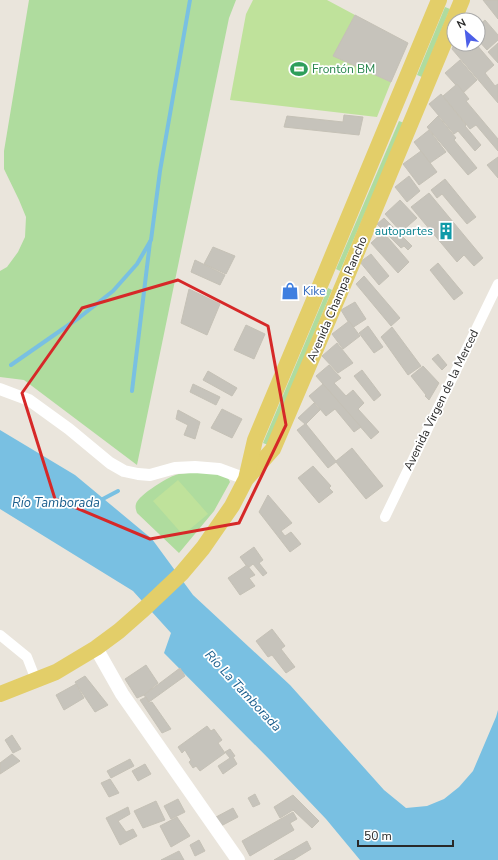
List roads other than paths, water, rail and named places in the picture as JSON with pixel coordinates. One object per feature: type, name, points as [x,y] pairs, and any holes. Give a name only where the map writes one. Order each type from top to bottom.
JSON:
[{"type":"main road","name":"Avenida Champa Rancho","points":[[0,694],[56,672],[119,632],[181,574],[203,548],[232,506],[246,479],[255,440],[439,0]]},
{"type":"main road","name":"Avenida Champa Rancho","points":[[246,479],[273,449],[418,106],[459,1]]},
{"type":"main road","points":[[398,98],[418,106]]},
{"type":"main road","points":[[324,276],[344,283]]},
{"type":"main road","points":[[96,648],[122,694],[238,860]]},
{"type":"street","name":"Avenida Virgen de la Merced","points":[[385,517],[498,284]]},
{"type":"street","points":[[0,389],[29,400],[69,429],[110,463],[124,471],[150,475],[174,468],[195,466],[219,469],[246,479]]},
{"type":"street","points":[[0,635],[28,658],[36,680]]},
{"type":"water","name":"Río Tamborada","points":[[0,430],[75,475],[152,539],[193,595],[290,685],[384,790],[406,808],[427,806],[444,799],[459,787],[473,771],[498,710],[498,860],[360,860],[326,819],[164,653],[171,633],[133,591],[0,509]]},
{"type":"waterway","points":[[11,365],[80,317],[113,291],[137,264],[151,240],[160,171],[190,0]]},
{"type":"waterway","points":[[132,391],[150,242]]},
{"type":"waterway","points":[[99,501],[118,491]]},
{"type":"place","name":"Frontón BM","points":[[299,69]]},
{"type":"place","name":"autopartes","points":[[446,231]]},
{"type":"place","name":"Kike","points":[[290,291]]},
{"type":"water label","name":"Río La Tamborada","points":[[243,691]]}]
